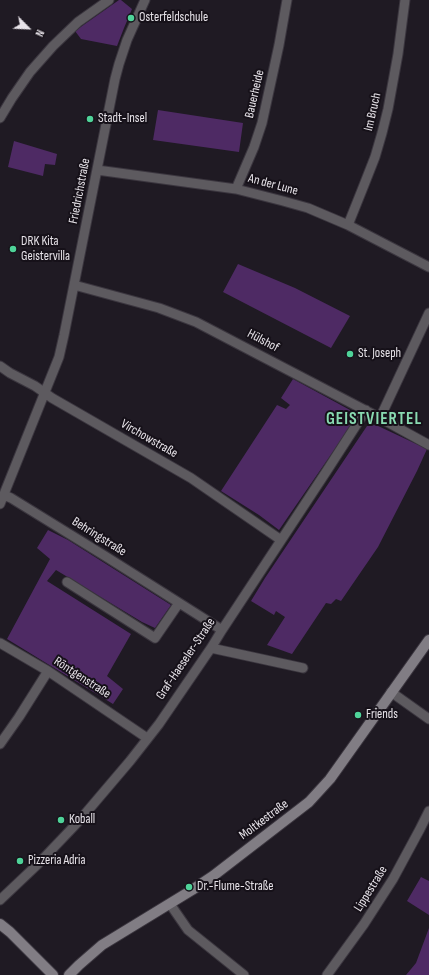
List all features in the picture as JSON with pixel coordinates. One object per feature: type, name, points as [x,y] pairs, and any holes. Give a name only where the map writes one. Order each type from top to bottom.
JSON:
[{"type":"street","points":[[0,118],[30,72],[52,46],[78,22],[109,0]]},
{"type":"street","name":"Friedrichstraße","points":[[1,500],[59,357],[118,64],[126,40],[145,0]]},
{"type":"street","name":"Bauerheide","points":[[236,189],[254,147],[263,118],[287,0]]},
{"type":"street","name":"Im Bruch","points":[[348,224],[364,185],[382,133],[398,54],[405,0]]},
{"type":"street","name":"An der Lune","points":[[97,170],[236,189],[308,208],[348,224],[429,267]]},
{"type":"street","name":"Hülshof","points":[[74,285],[159,308],[196,322],[366,410],[429,445]]},
{"type":"street","points":[[380,418],[429,313]]},
{"type":"street","name":"Virchowstraße","points":[[0,366],[35,386],[52,398],[191,478],[281,540]]},
{"type":"street","name":"Graf-Haeseler-Straße","points":[[0,900],[79,822],[159,724],[211,648],[366,410]]},
{"type":"street","name":"Behringstraße","points":[[1,500],[12,498],[222,630]]},
{"type":"street","points":[[67,582],[155,638],[179,603]]},
{"type":"street","name":"Moltkestraße","points":[[69,975],[102,945],[214,876],[309,802],[330,779],[429,640]]},
{"type":"street","name":"Röntgenstraße","points":[[0,643],[48,671],[147,738]]},
{"type":"street","points":[[211,648],[303,668]]},
{"type":"street","points":[[0,744],[48,671]]},
{"type":"street","points":[[392,692],[429,719]]},
{"type":"street","name":"Lippestraße","points":[[327,975],[364,924],[393,879],[429,811]]},
{"type":"street","points":[[170,904],[188,930],[244,975]]},
{"type":"street","points":[[0,924],[53,975]]},
{"type":"shaded area","points":[[119,0],[132,9],[117,46],[81,39],[75,31]]},
{"type":"shaded area","points":[[158,110],[243,123],[239,152],[153,140]]},
{"type":"shaded area","points":[[14,141],[57,154],[55,165],[45,164],[43,176],[8,167]]},
{"type":"shaded area","points":[[238,264],[295,288],[350,316],[331,348],[223,292]]},
{"type":"shaded area","points":[[293,379],[350,410],[352,424],[279,530],[259,515],[221,491],[277,405],[286,409],[290,405],[281,398]]},
{"type":"shaded area","points":[[376,425],[427,449],[417,471],[378,547],[341,601],[336,599],[331,604],[326,603],[292,654],[267,645],[285,617],[276,611],[274,615],[251,601],[367,426]]},
{"type":"shaded area","points":[[48,530],[68,540],[171,605],[155,628],[142,622],[56,570],[47,581],[131,634],[107,676],[123,689],[113,704],[7,639],[50,559],[37,548]]},
{"type":"shaded area","points":[[421,877],[429,881],[429,915],[407,901]]},
{"type":"shaded area","points":[[429,928],[429,975],[406,975],[416,963]]},
{"type":"place","name":"Osterfeldschule","points":[[131,18]]},
{"type":"place","name":"Stadt-Insel","points":[[90,119]]},
{"type":"place","name":"DRK Kita Geistervilla","points":[[13,249]]},
{"type":"place","name":"St. Joseph","points":[[350,354]]},
{"type":"place","name":"Friends","points":[[358,715]]},
{"type":"place","name":"Koball","points":[[61,820]]},
{"type":"place","name":"Pizzeria Adria","points":[[20,861]]},
{"type":"place","name":"Dr.-Flume-Straße","points":[[189,887]]},
{"type":"district","name":"GEISTVIERTEL","points":[[374,420]]}]
